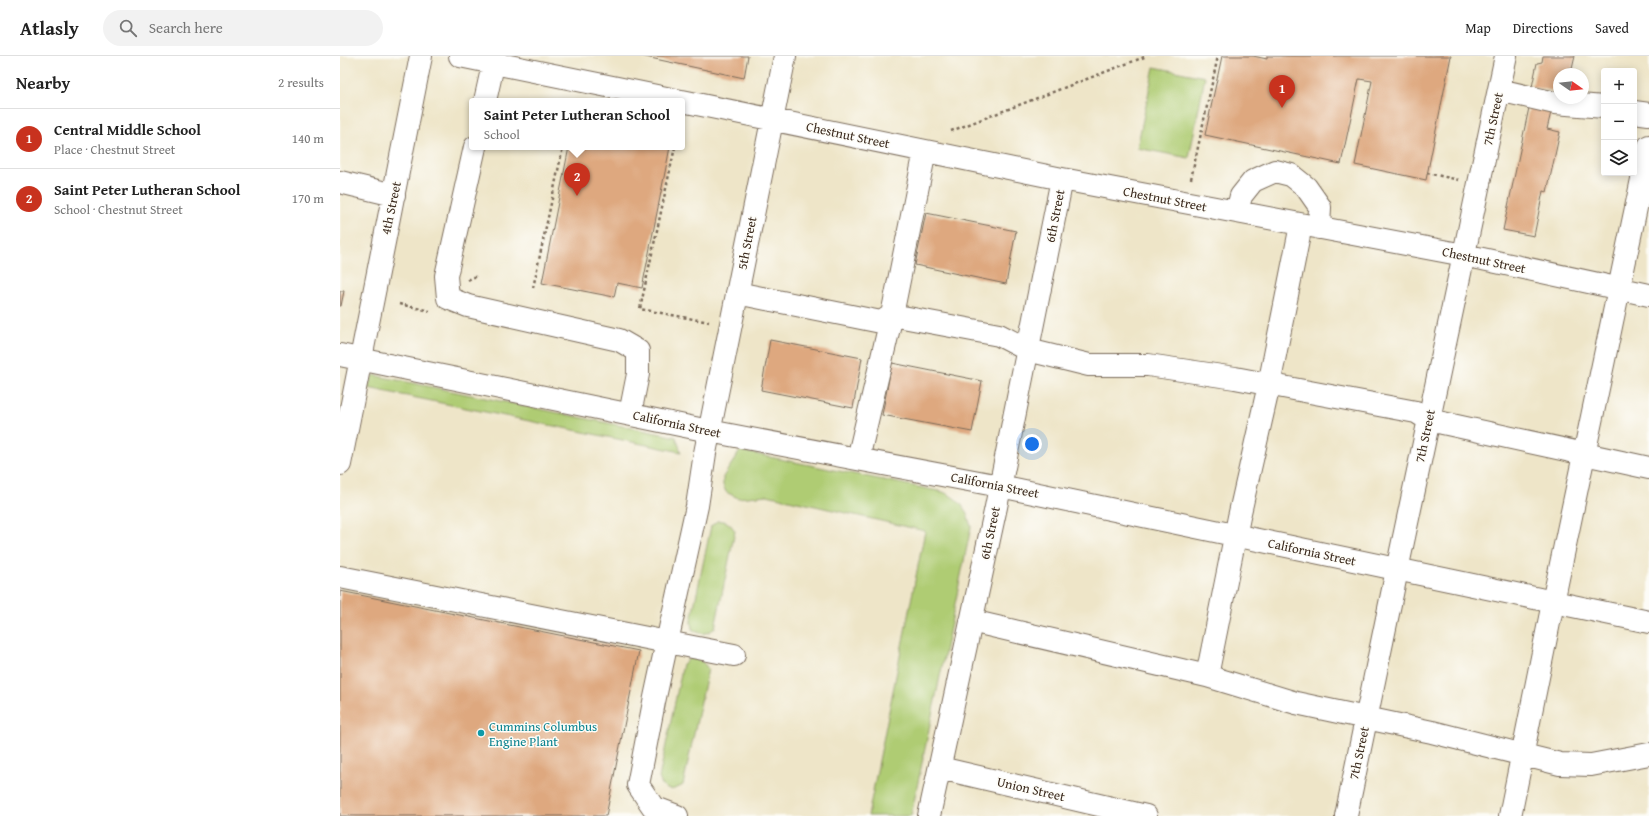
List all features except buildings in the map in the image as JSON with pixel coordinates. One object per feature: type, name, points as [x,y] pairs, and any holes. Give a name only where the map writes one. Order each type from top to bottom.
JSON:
[{"type":"street","name":"4th Street","points":[[340,464],[350,357],[394,195],[421,56]]},
{"type":"street","name":"Chestnut Street","points":[[460,56],[494,59],[669,98]]},
{"type":"street","name":"5th Street","points":[[677,816],[653,807],[638,785],[654,702],[697,506],[709,431],[785,56]]},
{"type":"street","name":"7th Street","points":[[1346,816],[1506,56]]},
{"type":"street","points":[[486,98],[494,59]]},
{"type":"street","points":[[1499,90],[1555,103],[1601,107]]},
{"type":"street","name":"Chestnut Street","points":[[685,102],[1062,179],[1464,255],[1649,294]]},
{"type":"street","points":[[1637,112],[1649,114]]},
{"type":"street","points":[[1510,816],[1618,288],[1649,146]]},
{"type":"street","points":[[474,150],[446,276],[448,298],[468,306],[619,340],[638,351],[638,374],[630,414]]},
{"type":"street","points":[[858,459],[892,315],[925,151]]},
{"type":"street","points":[[1207,676],[1235,536],[1269,385],[1310,226],[1320,207],[1306,187],[1291,175],[1275,171],[1252,181],[1241,196],[1237,212]]},
{"type":"street","name":"6th Street","points":[[929,816],[1000,486],[1062,179]]},
{"type":"street","points":[[340,182],[394,195]]},
{"type":"street","points":[[737,294],[881,322],[892,315],[999,335],[1028,350],[1089,365],[1148,365],[1269,385],[1416,412],[1429,420],[1649,468]]},
{"type":"street","name":"California Street","points":[[350,357],[709,431],[1000,486],[1649,622]]},
{"type":"street","points":[[340,577],[734,655]]},
{"type":"street","points":[[971,621],[1207,676],[1296,703],[1432,732],[1560,764],[1591,765],[1649,754]]},
{"type":"street","name":"Union Street","points":[[940,768],[1090,810],[1146,816]]},
{"type":"path","points":[[951,131],[1147,56]]},
{"type":"path","points":[[1191,179],[1218,56]]},
{"type":"path","points":[[534,288],[562,150]]},
{"type":"path","points":[[674,150],[640,309],[709,322]]},
{"type":"path","points":[[1427,173],[1459,180]]},
{"type":"path","points":[[463,285],[473,276],[479,277]]},
{"type":"path","points":[[399,304],[432,311]]},
{"type":"green space","points":[[1154,67],[1205,77],[1189,158],[1137,148]]},
{"type":"green space","points":[[373,375],[676,437],[681,452],[368,388]]},
{"type":"green space","points":[[740,451],[943,492],[954,498],[965,510],[971,527],[911,816],[868,816],[925,531],[767,495],[738,498],[726,492],[723,485],[723,477]]},
{"type":"green space","points":[[717,521],[728,523],[735,531],[715,628],[709,632],[701,633],[692,629],[691,621],[711,526]]},
{"type":"green space","points":[[689,659],[700,661],[708,669],[683,785],[671,790],[663,786],[659,778],[683,664]]},
{"type":"place","name":"Central Middle School","points":[[1282,108]]},
{"type":"place","name":"Saint Peter Lutheran School","points":[[577,196]]},
{"type":"place","name":"Cummins Columbus Engine Plant","points":[[481,733]]}]
